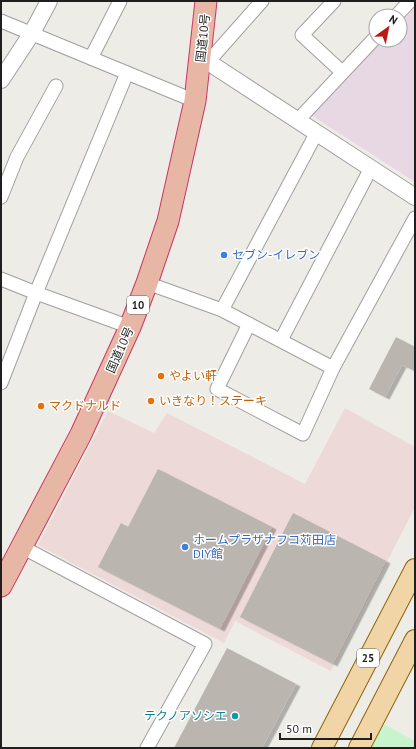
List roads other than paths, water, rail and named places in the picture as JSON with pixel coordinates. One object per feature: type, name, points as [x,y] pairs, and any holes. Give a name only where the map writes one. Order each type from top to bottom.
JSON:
[{"type":"highway","name":"国道10号","points":[[1,564],[147,283],[168,221],[189,98],[194,1]]},
{"type":"highway","name":"国道10号","points":[[1,586],[81,434],[126,326],[189,98],[204,60],[206,1]]},
{"type":"main road","name":"25","points":[[322,748],[415,569]]},
{"type":"main road","points":[[359,748],[415,640]]},
{"type":"street","points":[[1,80],[32,33],[50,1]]},
{"type":"street","points":[[91,58],[120,1]]},
{"type":"street","points":[[262,1],[204,60],[415,197]]},
{"type":"street","points":[[334,1],[302,35],[342,72]]},
{"type":"street","points":[[1,21],[189,98]]},
{"type":"street","points":[[298,120],[368,45]]},
{"type":"street","points":[[1,383],[36,293],[127,73]]},
{"type":"street","points":[[1,197],[17,157],[56,86]]},
{"type":"street","points":[[222,310],[317,132]]},
{"type":"street","points":[[281,340],[370,168]]},
{"type":"street","points":[[249,324],[217,389],[303,434],[333,368],[415,218]]},
{"type":"street","points":[[1,279],[126,326]]},
{"type":"street","points":[[147,283],[222,310],[333,368]]},
{"type":"street","points":[[22,547],[205,644],[147,748]]},
{"type":"place","name":"セブン-イレブン","points":[[224,255]]},
{"type":"place","name":"やよい軒","points":[[161,376]]},
{"type":"place","name":"いきなり！ステーキ","points":[[151,401]]},
{"type":"place","name":"マクドナルド","points":[[41,406]]},
{"type":"place","name":"ホームプラザナフコ苅田店 DIY館","points":[[185,547]]},
{"type":"place","name":"テクノアソシエ","points":[[235,716]]}]
